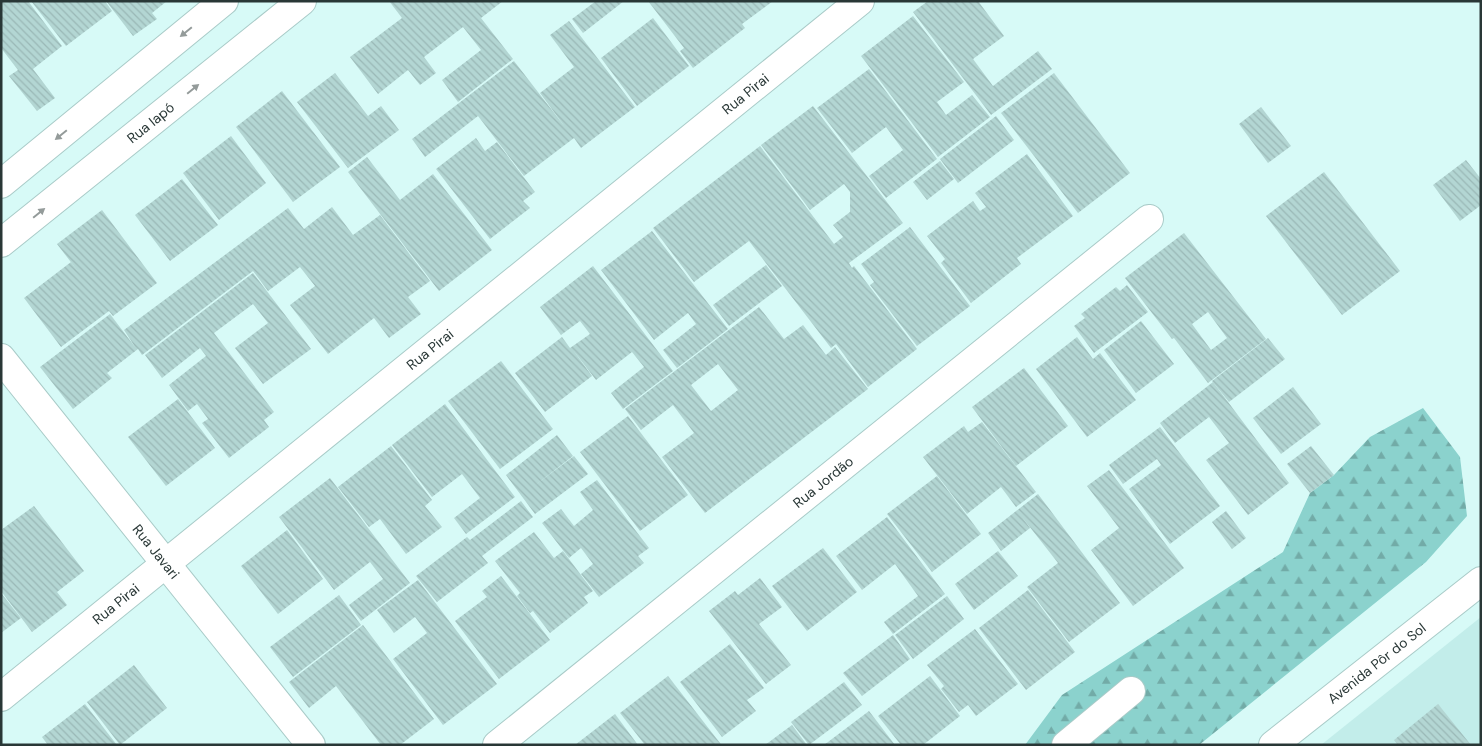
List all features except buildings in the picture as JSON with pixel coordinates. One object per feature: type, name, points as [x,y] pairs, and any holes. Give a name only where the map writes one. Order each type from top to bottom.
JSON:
[{"type":"street","points":[[1,184],[224,1]]},
{"type":"street","name":"Rua Iapó","points":[[1,243],[302,1]]},
{"type":"street","name":"Rua Pirai","points":[[1,697],[860,1]]},
{"type":"street","name":"Rua Jordão","points":[[497,745],[1149,219]]},
{"type":"street","name":"Rua Javari","points":[[1,358],[311,745]]},
{"type":"street","name":"Avenida Pôr do Sol","points":[[1273,745],[1481,581]]},
{"type":"street","points":[[1066,745],[1131,691]]},
{"type":"shaded area","points":[[1481,617],[1481,745],[1321,745]]},
{"type":"green space","points":[[1423,408],[1460,457],[1467,516],[1426,562],[1199,745],[1025,745],[1062,695],[1283,552],[1310,493],[1334,475],[1370,437]]}]
